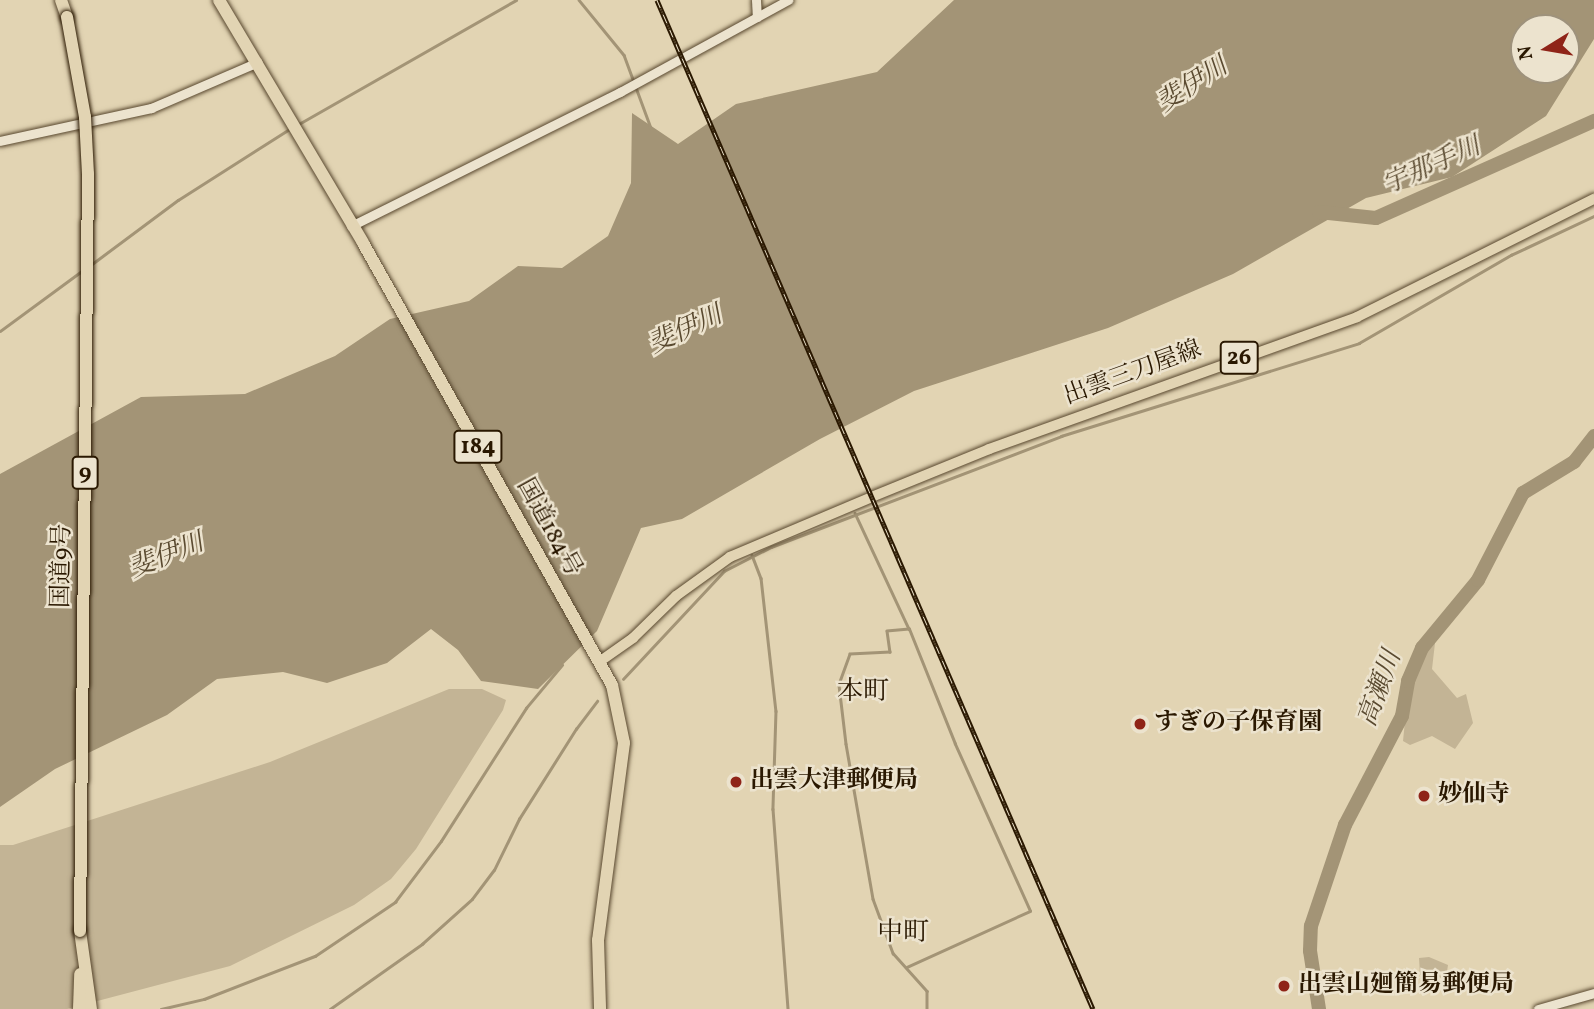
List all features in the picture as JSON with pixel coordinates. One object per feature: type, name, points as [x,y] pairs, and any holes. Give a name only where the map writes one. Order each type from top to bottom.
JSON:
[{"type":"highway","name":"国道9号","points":[[61,0],[67,17],[86,117],[88,174],[79,1009]]},
{"type":"highway","name":"国道184号","points":[[219,0],[363,243],[596,656],[619,707],[624,743],[599,928],[600,1009]]},
{"type":"highway","name":"9","points":[[80,932],[91,1009]]},
{"type":"main road","name":"出雲三刀屋線","points":[[596,656],[730,557],[989,449],[1357,317],[1594,200]]},
{"type":"street","points":[[756,0],[757,17]]},
{"type":"street","points":[[351,226],[620,92],[788,0]]},
{"type":"street","points":[[0,141],[152,108],[258,62]]},
{"type":"street","points":[[1538,1009],[1594,993]]},
{"type":"shaded area","points":[[1429,641],[1435,643],[1432,669],[1457,698],[1466,694],[1473,723],[1455,749],[1432,736],[1410,745],[1403,741],[1409,681]]},
{"type":"shaded area","points":[[449,689],[482,689],[506,700],[503,710],[416,849],[391,879],[354,905],[230,966],[67,1009],[0,1009],[0,845],[13,845],[270,762]]},
{"type":"shaded area","points":[[1429,957],[1448,965],[1446,978],[1420,975],[1419,958]]},
{"type":"water","name":"斐伊川","points":[[954,0],[1594,0],[1594,39],[1580,61],[1580,14],[1510,14],[1510,84],[1566,84],[1546,116],[1452,177],[1366,198],[1233,274],[1108,328],[914,391],[820,439],[682,519],[641,528],[597,631],[538,689],[481,681],[458,650],[431,629],[387,663],[327,683],[283,672],[217,679],[167,715],[55,769],[0,807],[0,474],[141,397],[245,394],[335,356],[390,319],[469,301],[518,266],[562,268],[608,236],[631,183],[632,113],[678,144],[736,104],[877,72]]},
{"type":"waterway","points":[[297,125],[516,0]]},
{"type":"waterway","points":[[579,0],[624,55],[651,128]]},
{"type":"waterway","name":"宇那手川","points":[[1319,212],[1376,218],[1594,121]]},
{"type":"waterway","points":[[92,264],[178,200],[291,128]]},
{"type":"waterway","points":[[623,679],[724,571],[771,547],[1061,436],[1359,343],[1511,255],[1594,216]]},
{"type":"waterway","points":[[0,331],[83,270]]},
{"type":"waterway","name":"高瀬川","points":[[1319,1009],[1310,951],[1311,926],[1345,825],[1402,716],[1408,681],[1422,648],[1478,580],[1523,493],[1574,462],[1594,436]]},
{"type":"waterway","points":[[855,513],[909,629],[887,631],[890,652],[850,654],[839,685],[846,744],[873,899],[893,953],[927,991],[927,1009]]},
{"type":"waterway","points":[[752,555],[761,578],[776,711],[773,809],[788,1009]]},
{"type":"waterway","points":[[907,967],[1030,911],[955,744],[909,629]]},
{"type":"waterway","points":[[161,1009],[204,999],[315,956],[395,902],[441,841],[526,708],[562,665]]},
{"type":"waterway","points":[[330,1009],[422,944],[472,899],[494,870],[519,819],[597,701]]},
{"type":"railway","points":[[657,0],[1093,1009]]},
{"type":"place","name":"すぎの子保育園","points":[[1140,724]]},
{"type":"place","name":"出雲大津郵便局","points":[[736,782]]},
{"type":"place","name":"妙仙寺","points":[[1424,796]]},
{"type":"place","name":"出雲山廻簡易郵便局","points":[[1284,986]]},
{"type":"district","name":"本町","points":[[863,693]]},
{"type":"district","name":"中町","points":[[903,934]]}]
